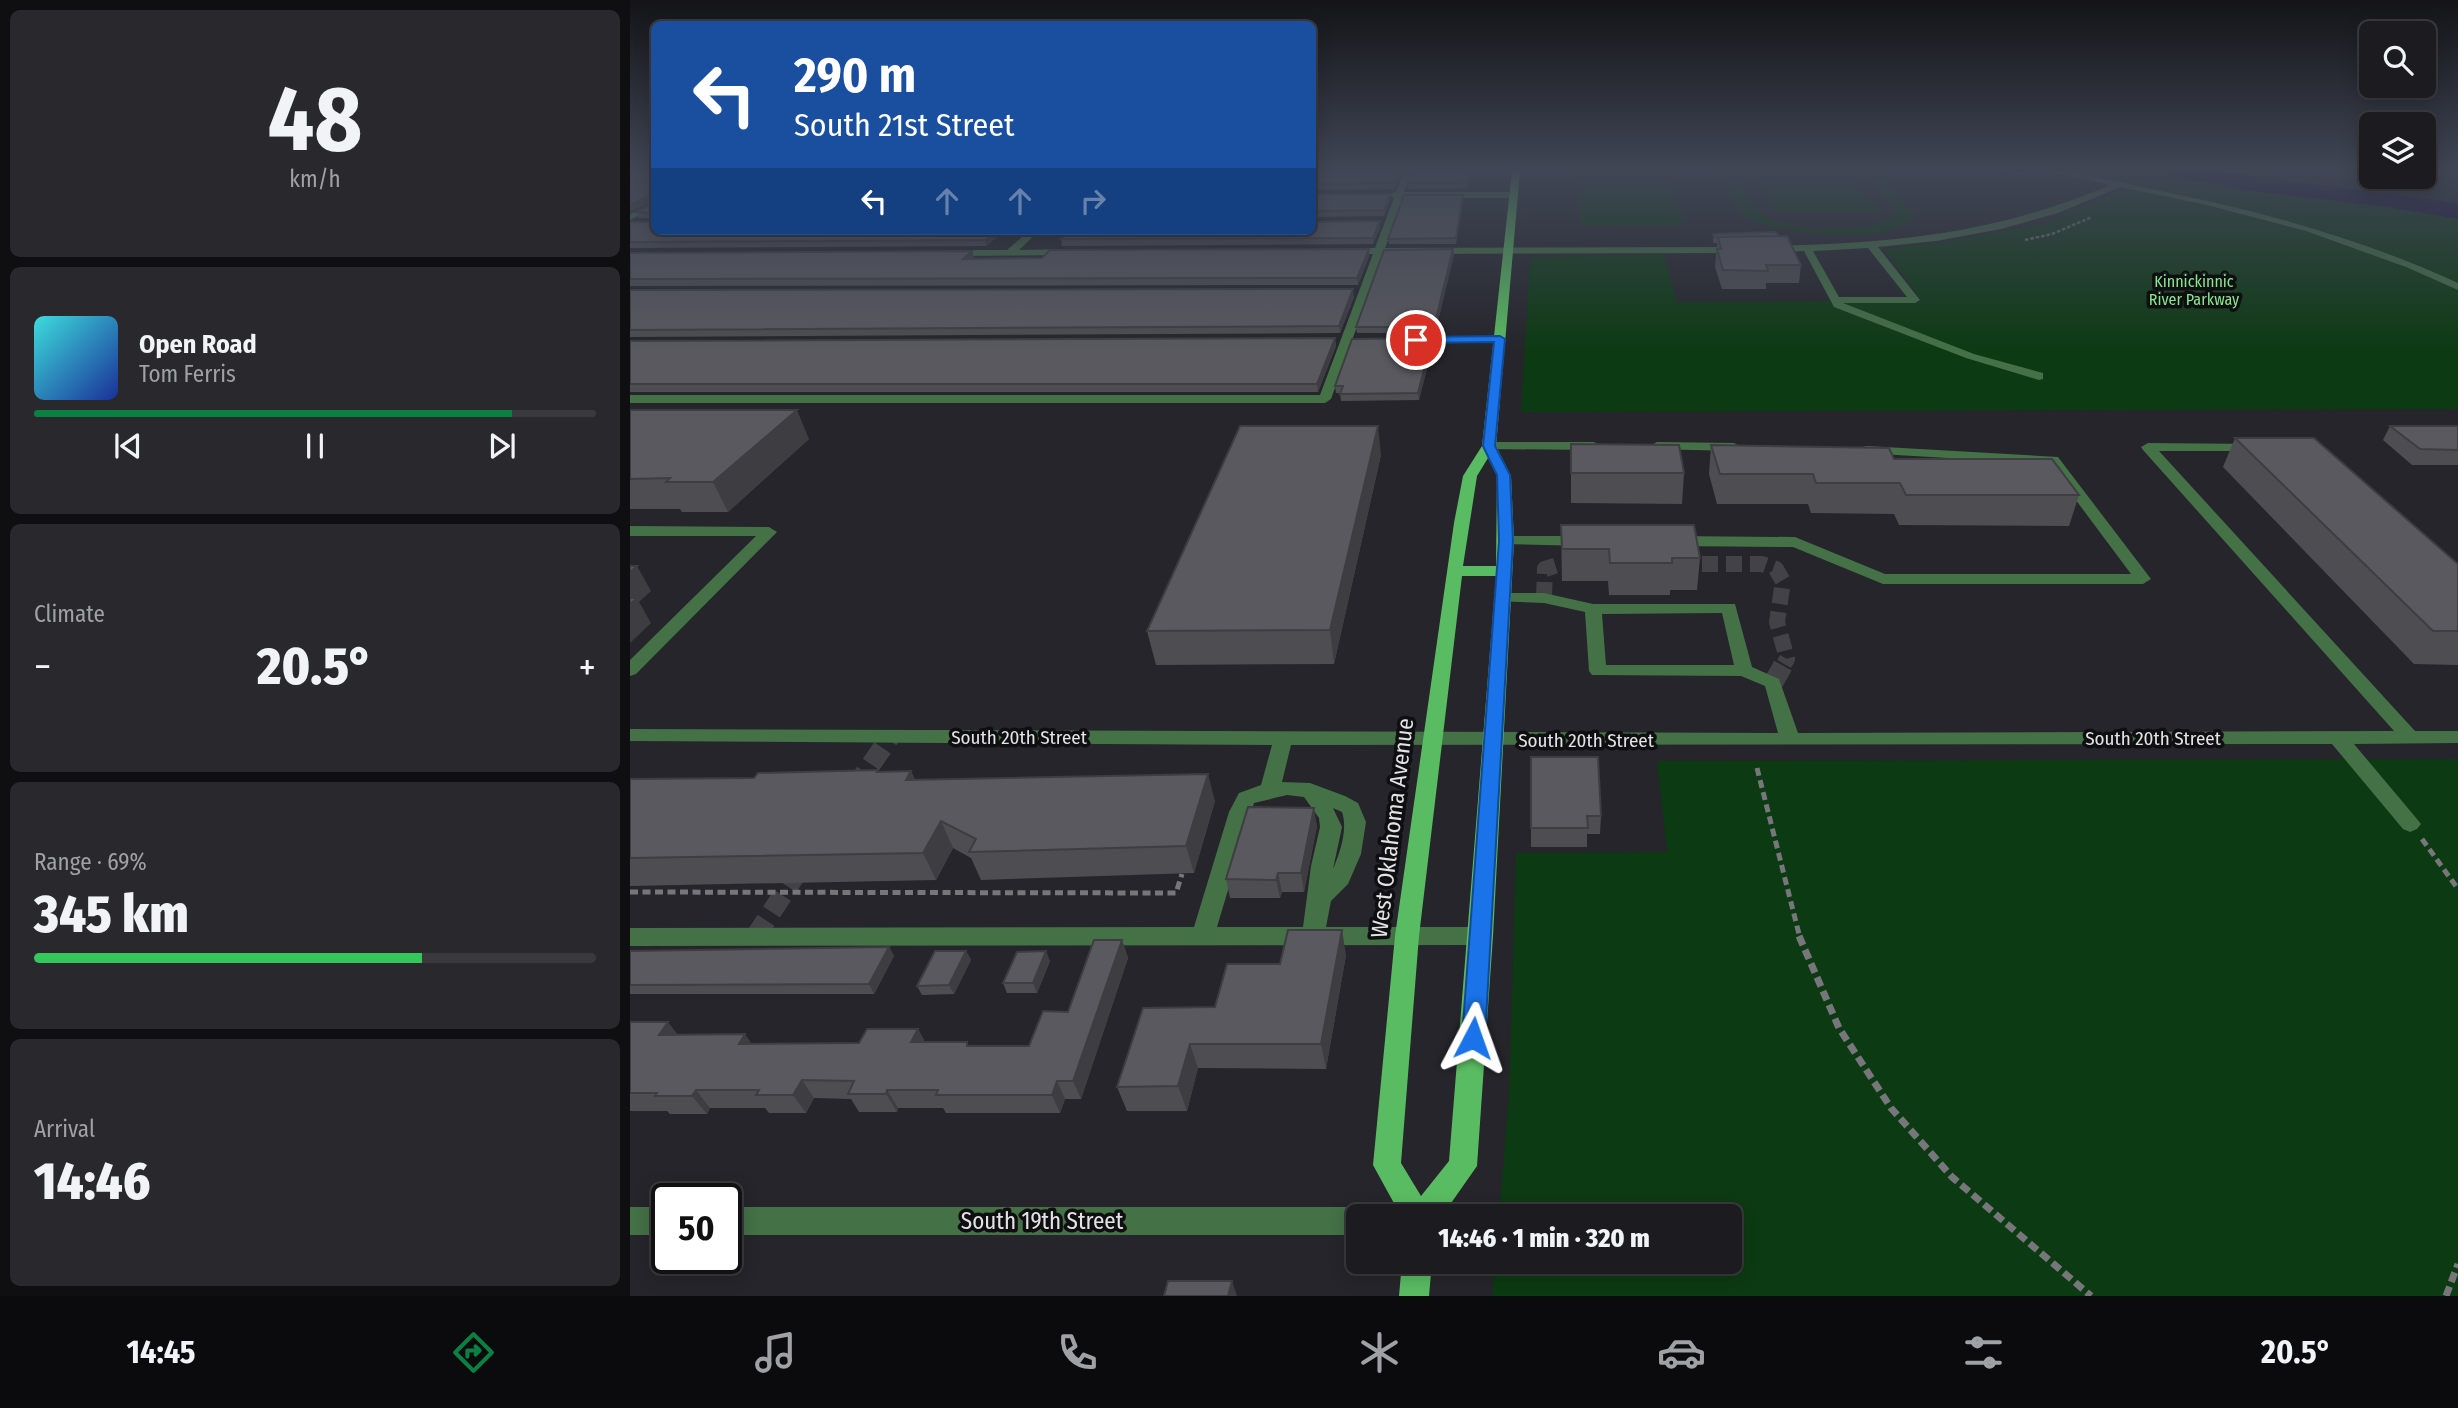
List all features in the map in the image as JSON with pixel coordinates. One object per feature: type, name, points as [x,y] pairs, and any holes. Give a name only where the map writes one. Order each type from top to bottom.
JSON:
[{"type":"main road","name":"West Oklahoma Avenue","points":[[1410,1204],[1387,1165],[1407,936],[1454,571],[1469,476],[1489,446],[1510,231]]},
{"type":"main road","points":[[1433,1204],[1463,1166],[1481,936],[1506,541],[1504,475],[1489,446]]},
{"type":"main road","points":[[1454,571],[1504,571]]},
{"type":"main road","points":[[1414,1296],[1416,1274]]},
{"type":"street","points":[[630,399],[1325,399],[1352,340],[1363,291],[1378,251],[1381,231]]},
{"type":"street","points":[[1758,250],[1871,245],[1977,231]]},
{"type":"street","points":[[2321,231],[2395,258],[2458,287]]},
{"type":"street","points":[[1009,253],[1029,235]]},
{"type":"street","points":[[1834,300],[1915,300],[1871,245]]},
{"type":"street","points":[[1807,248],[1838,305],[1970,356],[2039,376]]},
{"type":"street","points":[[1336,251],[1745,250]]},
{"type":"street","points":[[933,253],[1085,252]]},
{"type":"street","points":[[1349,291],[1363,291]]},
{"type":"street","points":[[1398,340],[1500,339]]},
{"type":"street","points":[[1331,340],[1352,340]]},
{"type":"street","points":[[1489,446],[1605,446]]},
{"type":"street","points":[[1645,446],[1752,447]]},
{"type":"street","points":[[2269,447],[2148,447],[2411,737]]},
{"type":"street","points":[[1658,541],[1795,542],[1883,579],[2143,579],[2053,460],[1858,449]]},
{"type":"street","points":[[630,531],[769,532],[630,670]]},
{"type":"street","points":[[1506,541],[1603,541]]},
{"type":"street","points":[[1502,598],[1544,598],[1593,609],[1729,608],[1744,670]]},
{"type":"street","points":[[1593,609],[1598,671],[1744,670],[1773,683],[1790,739]]},
{"type":"street","name":"South 20th Street","points":[[630,735],[1432,740],[2458,737]]},
{"type":"street","points":[[2338,738],[2410,824]]},
{"type":"street","points":[[1270,788],[1283,739]]},
{"type":"street","points":[[1203,936],[1239,812],[1246,798],[1270,788],[1310,790],[1351,808],[1356,822],[1350,854],[1340,878],[1320,898],[1313,936]]},
{"type":"street","points":[[630,937],[1481,936]]},
{"type":"street","points":[[630,1222],[651,1221]]},
{"type":"street","name":"South 19th Street","points":[[742,1221],[1346,1221]]},
{"type":"path","points":[[1757,768],[1802,947],[1839,1028],[1891,1108],[1952,1177],[2091,1296]]},
{"type":"path","points":[[2410,824],[2458,889]]},
{"type":"path","points":[[630,892],[1176,893],[1182,874]]},
{"type":"path","points":[[2446,1296],[2458,1264]]},
{"type":"green space","points":[[1801,231],[1885,231],[1860,235]]},
{"type":"green space","name":"Kinnickinnic River Parkway","points":[[2002,231],[2458,231],[2458,409],[1521,412],[1530,259],[1664,254],[1676,302],[1922,301],[1885,249],[1946,242]]},
{"type":"green space","points":[[2458,759],[2458,1296],[1492,1296],[1494,1274],[1742,1274],[1742,1204],[1500,1204],[1509,1095],[1516,853],[1667,852],[1657,761]]},
{"type":"building","points":[[630,231],[651,231],[651,235],[991,235],[985,240],[630,242]]},
{"type":"building","points":[[1316,231],[1376,231],[1373,238],[1061,239],[1065,235],[1316,235]]},
{"type":"building","points":[[1391,231],[1457,231],[1456,238],[1388,239]]},
{"type":"building","points":[[1776,232],[1779,236],[1714,237],[1713,234]]},
{"type":"building","points":[[1787,236],[1801,265],[1766,265],[1768,271],[1723,270],[1717,249],[1721,249],[1718,237]]},
{"type":"building","points":[[1369,249],[1357,278],[630,279],[630,253],[972,251],[963,259],[1042,258],[1050,250]]},
{"type":"building","points":[[1453,249],[1434,327],[1356,327],[1384,250]]},
{"type":"building","points":[[1353,289],[1339,326],[630,330],[630,290]]},
{"type":"building","points":[[1335,338],[1317,384],[630,384],[630,341]]},
{"type":"building","points":[[1432,338],[1418,393],[1340,394],[1343,386],[1335,386],[1352,339]]},
{"type":"building","points":[[630,410],[797,410],[713,482],[666,482],[670,478],[630,479]]},
{"type":"building","points":[[1240,426],[1378,426],[1330,630],[1147,631]]},
{"type":"building","points":[[2390,426],[2458,426],[2458,450],[2420,449]]},
{"type":"building","points":[[2235,438],[2314,438],[2458,564],[2458,631],[2433,631]]},
{"type":"building","points":[[1571,444],[1679,445],[1684,473],[1571,473]]},
{"type":"building","points":[[1711,445],[1889,448],[1894,459],[2052,459],[2079,495],[1906,495],[1900,483],[1816,483],[1813,474],[1720,474]]},
{"type":"building","points":[[1561,525],[1694,525],[1700,558],[1672,558],[1672,563],[1610,563],[1609,549],[1562,549]]},
{"type":"building","points":[[1531,757],[1598,757],[1601,816],[1587,816],[1588,828],[1531,828]]},
{"type":"building","points":[[878,770],[877,772],[911,771],[906,780],[1208,774],[1186,846],[969,852],[976,839],[941,821],[923,853],[630,858],[630,779],[754,778],[758,773]]},
{"type":"building","points":[[1248,807],[1314,808],[1301,873],[1278,873],[1276,880],[1226,879]]},
{"type":"building","points":[[1288,930],[1342,930],[1321,1044],[1190,1044],[1178,1086],[1117,1087],[1143,1008],[1215,1007],[1227,964],[1280,964]]},
{"type":"building","points":[[1094,940],[1122,940],[1073,1081],[1057,1081],[1052,1095],[936,1095],[938,1090],[887,1090],[886,1094],[848,1094],[854,1081],[802,1080],[793,1095],[756,1095],[759,1090],[696,1090],[692,1096],[630,1093],[630,1022],[668,1022],[659,1035],[745,1034],[739,1044],[859,1043],[867,1029],[918,1029],[911,1042],[967,1042],[967,1046],[1029,1046],[1043,1011],[1068,1012]]},
{"type":"building","points":[[889,947],[869,984],[630,985],[630,951]]},
{"type":"building","points":[[935,951],[966,951],[949,985],[917,986]]},
{"type":"building","points":[[1046,951],[1033,983],[1003,983],[1017,952]]},
{"type":"building","points":[[1168,1281],[1232,1281],[1228,1296],[1164,1296]]},
{"type":"tunnel","points":[[1544,598],[1545,569],[1561,564],[1583,564]]},
{"type":"tunnel","points":[[1678,564],[1762,564],[1776,569],[1783,581],[1777,622],[1787,659],[1784,664]]},
{"type":"tunnel","points":[[1773,683],[1785,662]]},
{"type":"tunnel","points":[[854,789],[890,737]]},
{"type":"tunnel","points":[[755,937],[803,864]]},
{"type":"route","points":[[1416,340],[1500,339],[1489,446],[1504,475],[1507,518],[1473,1038]]}]
